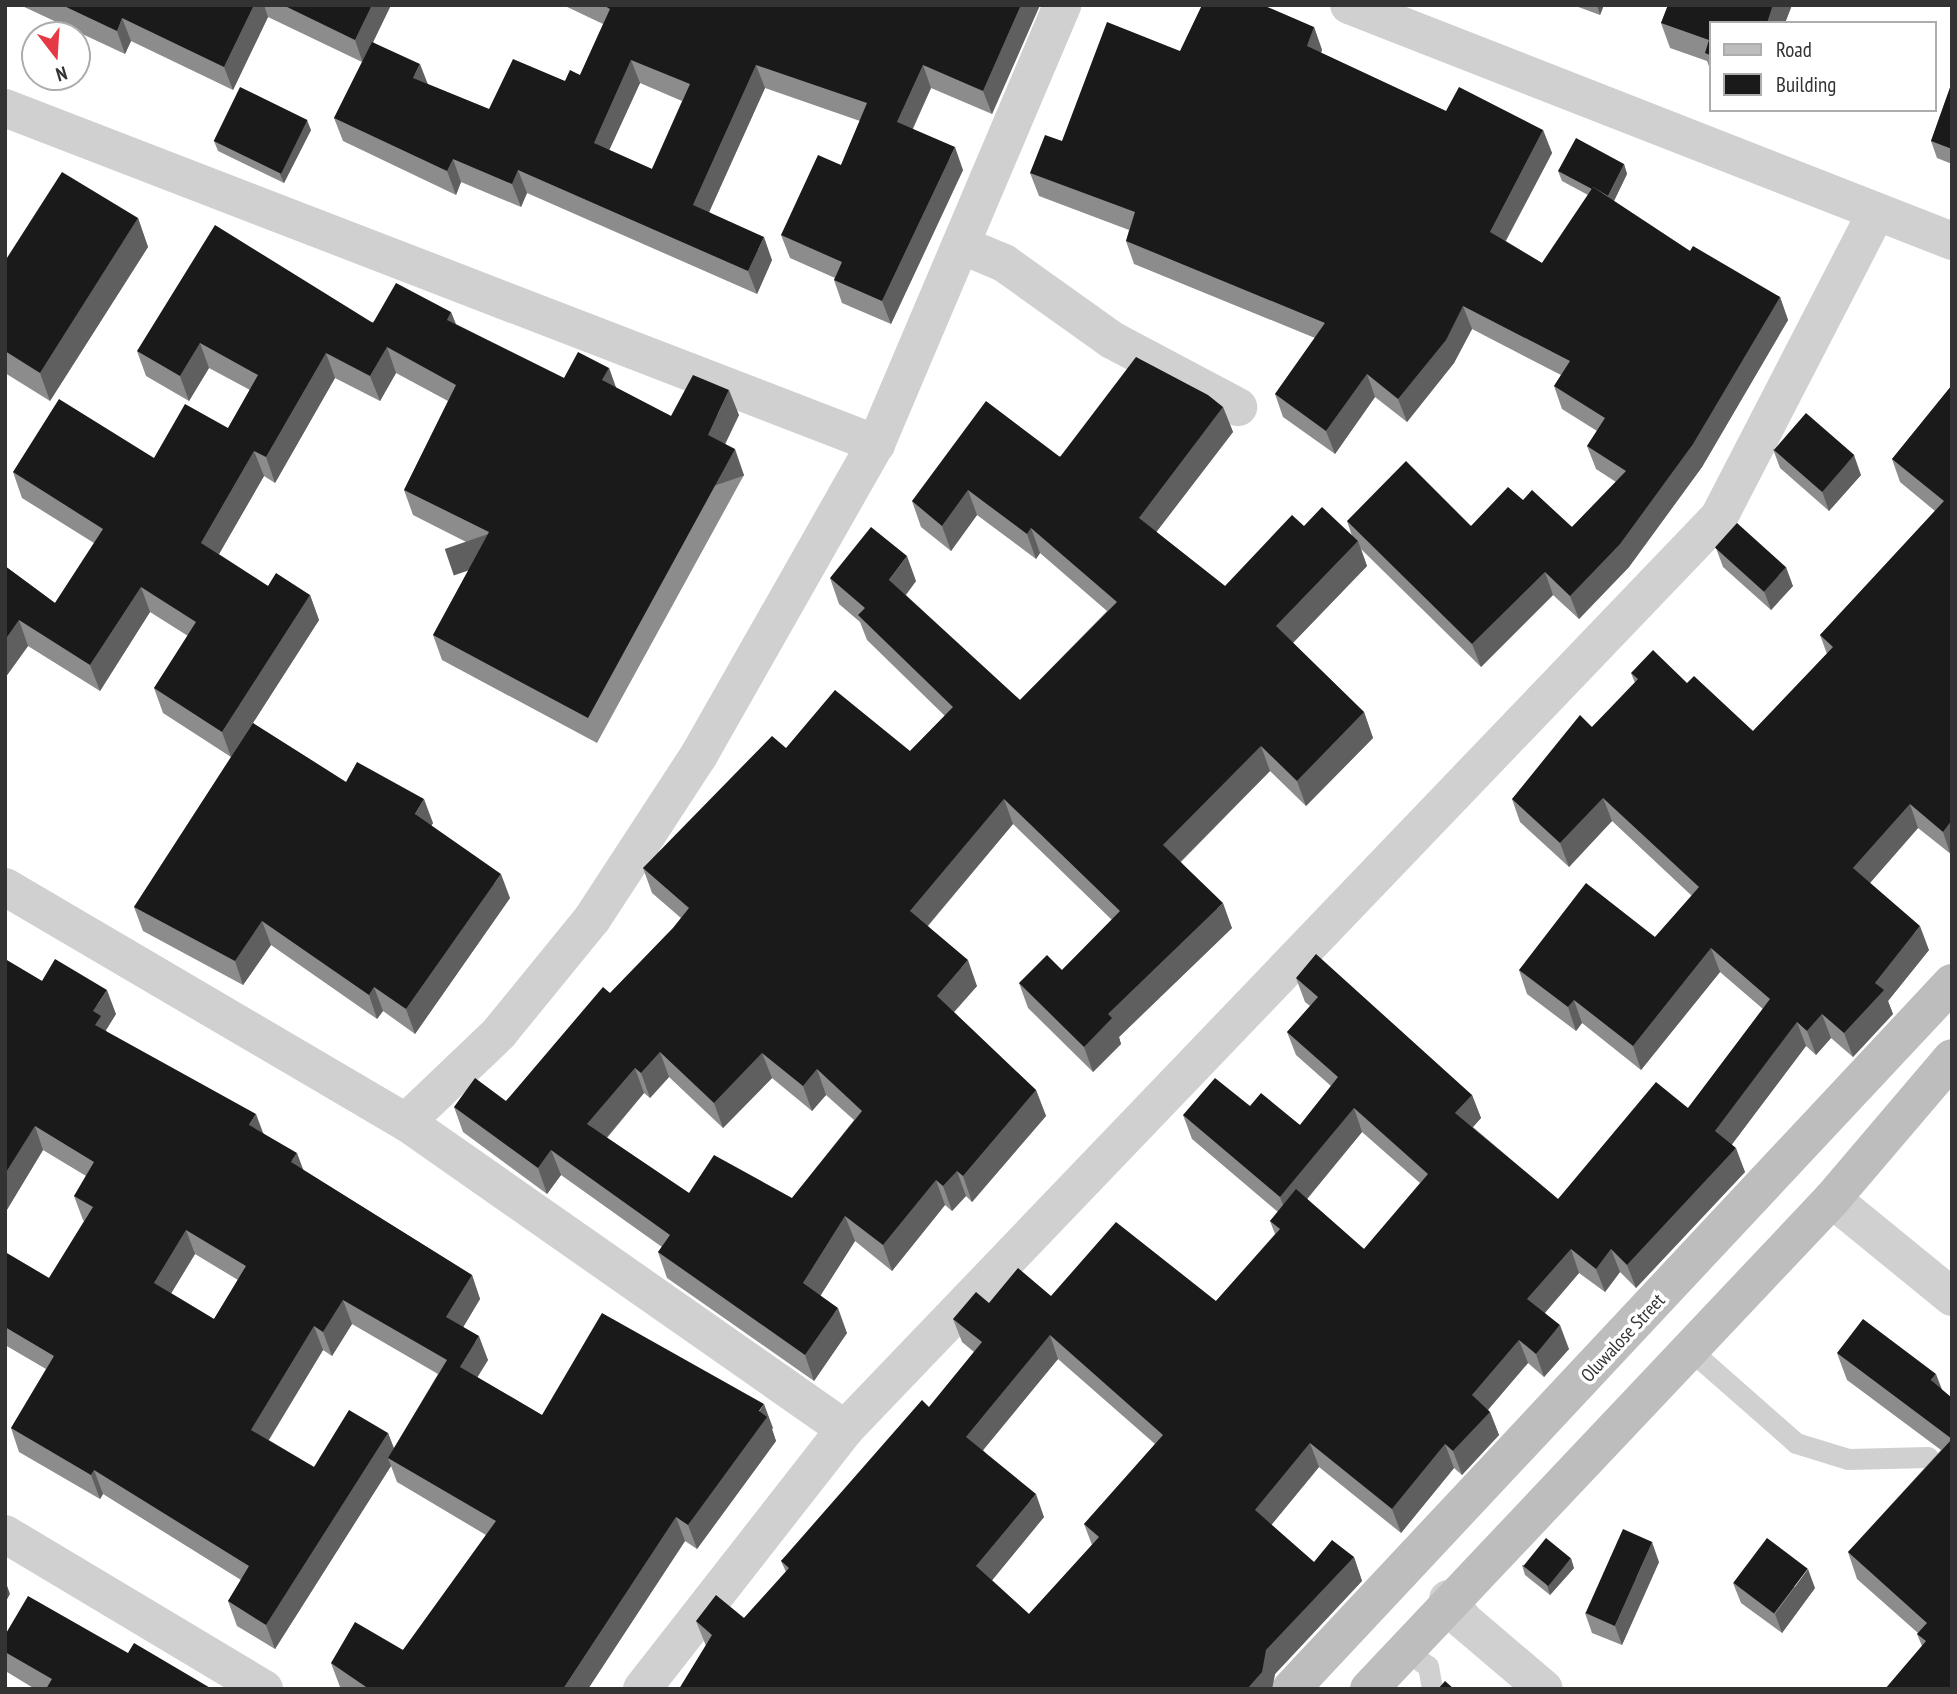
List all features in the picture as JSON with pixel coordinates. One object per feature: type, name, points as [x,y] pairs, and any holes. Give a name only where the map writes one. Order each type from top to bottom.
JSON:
[{"type":"street","points":[[406,1122],[499,1033],[592,919],[699,755],[876,444],[1062,5]]},
{"type":"street","points":[[1349,5],[1875,215],[1952,241]]},
{"type":"street","points":[[5,108],[876,444]]},
{"type":"street","points":[[642,1689],[845,1429],[1719,517],[1875,215]]},
{"type":"street","points":[[961,245],[1004,263],[1112,340],[1238,407]]},
{"type":"street","points":[[5,887],[406,1122],[845,1429]]},
{"type":"street","name":"Oluwalose Street","points":[[1291,1689],[1952,983]]},
{"type":"street","points":[[1369,1689],[1407,1652],[1448,1599],[1555,1485],[1832,1199],[1952,1058]]},
{"type":"street","points":[[1832,1199],[1952,1297]]},
{"type":"street","points":[[1517,1449],[1555,1485]]},
{"type":"street","points":[[5,1534],[264,1689]]},
{"type":"street","points":[[1448,1599],[1463,1620],[1544,1689]]},
{"type":"lane","points":[[1688,1348],[1796,1443],[1848,1459],[1928,1457]]},
{"type":"lane","points":[[1407,1652],[1428,1667],[1433,1689]]},
{"type":"building","points":[[62,5],[254,5],[224,67],[122,18],[117,31]]},
{"type":"building","points":[[283,5],[372,5],[355,40]]},
{"type":"building","points":[[603,5],[1021,5],[983,91],[923,65],[897,122],[955,147],[882,301],[834,280],[842,262],[781,235],[818,155],[841,165],[867,103],[756,65],[693,205],[764,237],[748,271],[518,170],[512,184],[453,159],[447,171],[334,118],[372,42],[420,64],[413,78],[489,109],[513,59],[565,81],[570,70],[580,75],[610,9]],"holes":[[[631,60],[690,84],[652,169],[594,143]]]},
{"type":"building","points":[[1202,5],[1263,5],[1314,27],[1307,46],[1446,111],[1459,87],[1543,130],[1490,232],[1542,263],[1593,187],[1690,251],[1693,246],[1780,297],[1693,444],[1620,544],[1570,596],[1545,572],[1472,644],[1347,521],[1406,461],[1471,526],[1508,487],[1523,500],[1532,490],[1572,527],[1626,471],[1587,446],[1605,418],[1554,386],[1570,361],[1463,306],[1446,340],[1398,399],[1367,374],[1326,431],[1275,394],[1325,323],[1126,241],[1135,212],[1030,173],[1045,135],[1062,141],[1107,22],[1180,51]]},
{"type":"building","points":[[1668,5],[1773,5],[1768,21],[1708,21],[1708,40],[1661,23]]},
{"type":"building","points":[[1952,82],[1952,149],[1931,141]]},
{"type":"building","points":[[240,87],[307,120],[281,174],[214,141]]},
{"type":"building","points":[[1576,138],[1624,164],[1608,196],[1558,171]]},
{"type":"building","points":[[62,172],[138,218],[40,373],[5,351],[5,261]]},
{"type":"building","points":[[215,225],[373,323],[396,283],[451,312],[447,320],[564,378],[578,352],[609,368],[602,380],[671,416],[693,375],[729,390],[708,435],[735,449],[588,718],[433,635],[489,532],[404,490],[456,385],[387,347],[370,376],[326,353],[266,457],[254,451],[201,543],[268,586],[276,573],[310,595],[222,732],[154,688],[196,622],[141,587],[90,665],[19,620],[5,640],[5,566],[55,603],[103,529],[13,472],[59,399],[154,458],[185,404],[228,428],[258,375],[200,343],[180,376],[137,351]]},
{"type":"building","points":[[1136,357],[1208,395],[1223,407],[1139,518],[1225,586],[1292,515],[1304,526],[1322,507],[1358,541],[1276,626],[1364,712],[1297,781],[1261,746],[1163,845],[1223,903],[1108,1014],[1112,1018],[1084,1047],[1019,983],[1047,955],[1062,970],[1120,911],[1004,799],[910,911],[968,960],[937,996],[1036,1090],[963,1176],[957,1171],[943,1186],[936,1180],[883,1245],[845,1216],[803,1283],[838,1308],[805,1355],[658,1252],[670,1235],[551,1150],[538,1168],[454,1107],[475,1078],[506,1101],[603,987],[610,993],[673,928],[689,908],[643,868],[772,736],[786,748],[835,690],[910,751],[953,707],[858,615],[865,608],[830,578],[871,527],[907,556],[889,580],[1020,700],[1117,602],[1031,528],[1027,534],[968,490],[942,526],[912,501],[986,401],[1060,457]],"holes":[[[660,1052],[714,1103],[762,1053],[803,1086],[817,1069],[862,1111],[792,1198],[714,1155],[689,1193],[587,1124],[635,1068],[641,1073]]]},
{"type":"building","points":[[1952,385],[1952,820],[1943,832],[1910,804],[1853,868],[1920,926],[1875,983],[1884,990],[1844,1033],[1822,1014],[1807,1031],[1797,1022],[1715,1131],[1736,1148],[1627,1265],[1611,1249],[1596,1269],[1571,1249],[1527,1299],[1560,1325],[1536,1354],[1519,1340],[1472,1395],[1490,1412],[1453,1451],[1445,1444],[1392,1509],[1310,1443],[1255,1510],[1314,1562],[1332,1540],[1354,1557],[1266,1650],[1262,1672],[1247,1689],[679,1689],[712,1635],[696,1621],[716,1595],[744,1618],[789,1568],[781,1561],[922,1400],[929,1407],[982,1342],[953,1319],[976,1292],[989,1303],[1018,1268],[1051,1296],[1116,1222],[1216,1301],[1280,1229],[1270,1221],[1296,1189],[1364,1249],[1428,1174],[1354,1108],[1280,1197],[1183,1115],[1215,1078],[1250,1106],[1261,1093],[1300,1125],[1338,1077],[1287,1032],[1318,997],[1296,978],[1316,954],[1472,1095],[1455,1113],[1558,1199],[1656,1082],[1688,1108],[1770,999],[1711,948],[1633,1046],[1574,1000],[1568,1007],[1519,970],[1586,883],[1655,937],[1699,887],[1603,798],[1560,843],[1512,799],[1580,715],[1592,727],[1638,679],[1631,673],[1653,650],[1687,683],[1694,676],[1753,731],[1833,647],[1820,635],[1944,501],[1892,459]],"holes":[[[1050,1335],[1163,1435],[1084,1524],[1099,1537],[1029,1614],[976,1566],[1036,1494],[966,1437]]]},
{"type":"building","points":[[1806,413],[1854,455],[1822,492],[1774,450]]},
{"type":"building","points":[[1737,523],[1786,567],[1764,592],[1715,548]]},
{"type":"building","points":[[253,723],[346,782],[357,762],[424,799],[415,814],[501,874],[406,1009],[374,987],[369,995],[262,921],[235,961],[134,907]]},
{"type":"building","points":[[5,959],[42,981],[55,959],[107,990],[93,1011],[101,1016],[95,1025],[256,1114],[249,1125],[297,1153],[291,1162],[472,1275],[446,1317],[479,1336],[460,1367],[542,1415],[602,1313],[764,1404],[759,1411],[767,1417],[688,1525],[676,1517],[563,1689],[369,1689],[331,1663],[355,1622],[403,1650],[496,1521],[388,1458],[447,1360],[343,1300],[323,1332],[314,1326],[251,1430],[314,1467],[349,1410],[388,1433],[266,1625],[228,1601],[249,1566],[94,1470],[91,1475],[11,1428],[54,1356],[5,1327],[5,1252],[49,1278],[93,1207],[74,1196],[94,1162],[35,1126],[5,1174]],"holes":[[[186,1230],[246,1266],[214,1319],[154,1283]]]},
{"type":"building","points":[[1863,1319],[1936,1374],[1931,1380],[1952,1398],[1952,1439],[1837,1353]]},
{"type":"building","points":[[1952,1439],[1952,1689],[1885,1689],[1926,1641],[1917,1634],[1927,1623],[1848,1552]]},
{"type":"building","points":[[1623,1529],[1652,1542],[1615,1626],[1586,1613]]},
{"type":"building","points":[[1546,1538],[1571,1558],[1548,1586],[1523,1566]]},
{"type":"building","points":[[1767,1538],[1808,1569],[1774,1613],[1733,1583]]},
{"type":"building","points":[[28,1596],[128,1653],[134,1643],[212,1689],[46,1689],[52,1679],[5,1652],[5,1635]]},
{"type":"building","points":[[1445,1681],[1454,1689],[1438,1689]]}]
